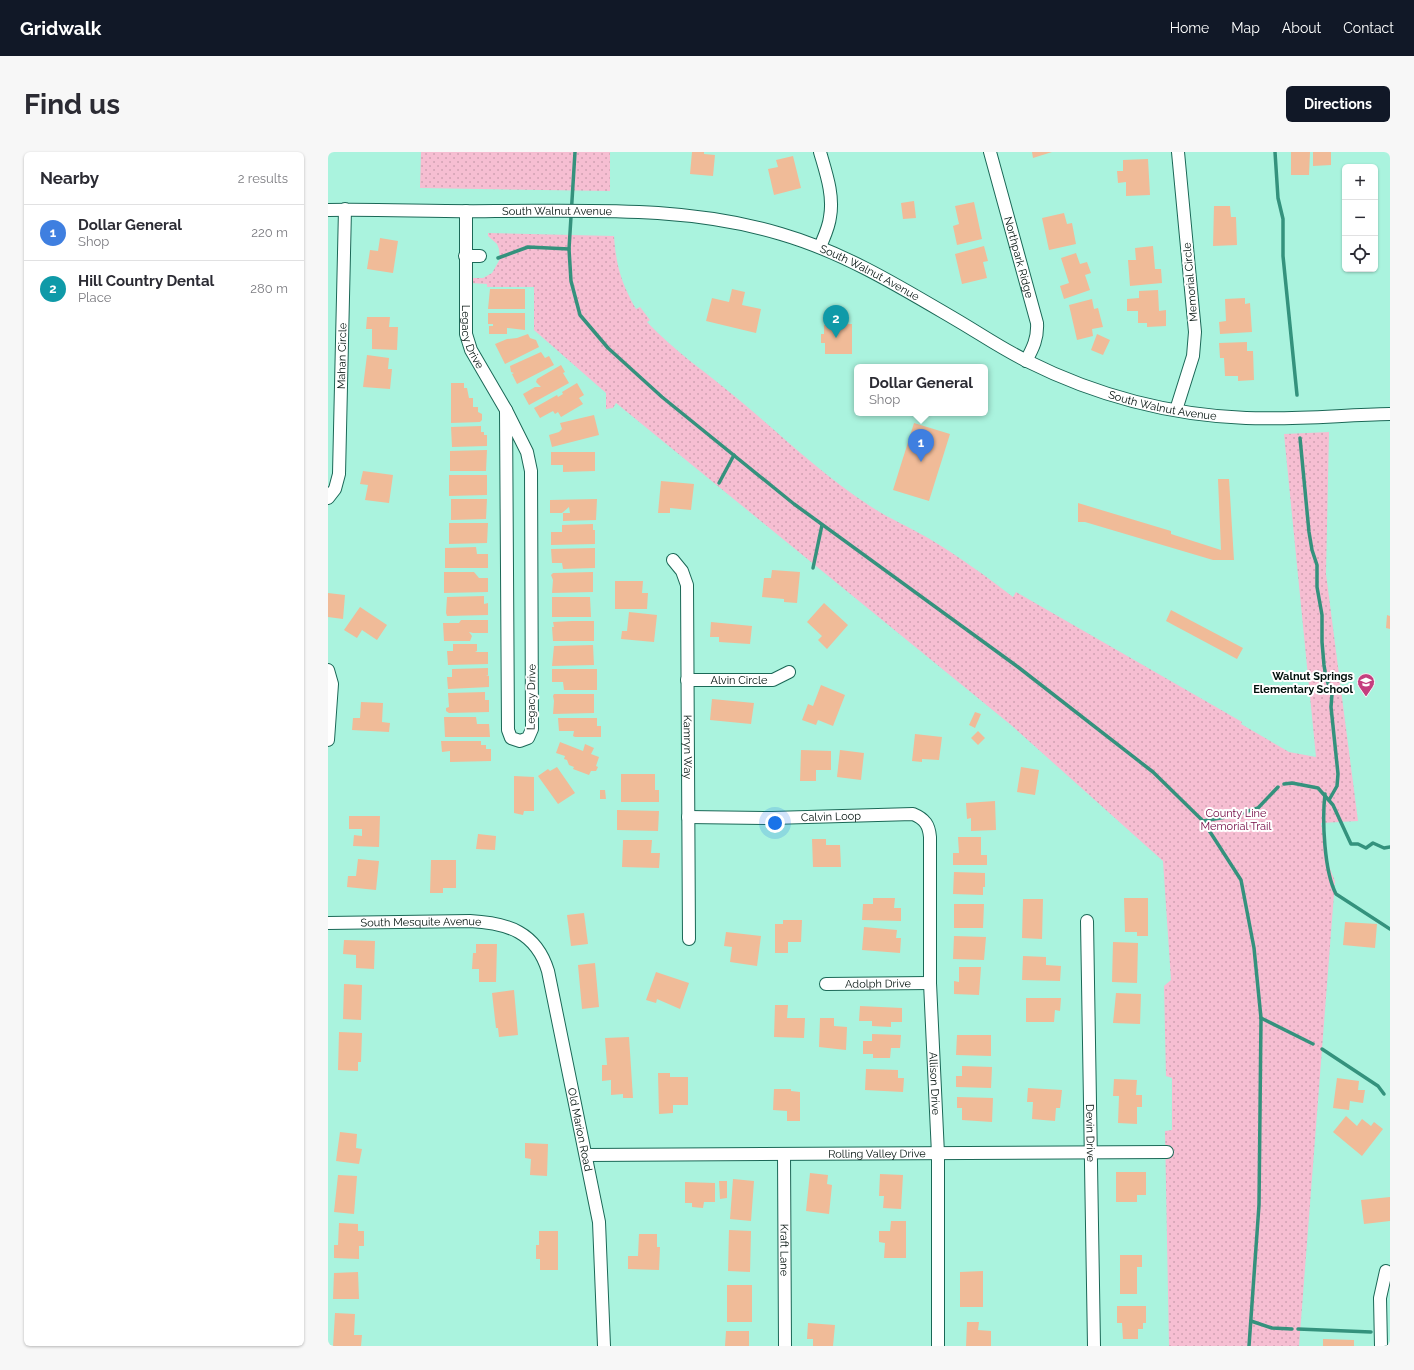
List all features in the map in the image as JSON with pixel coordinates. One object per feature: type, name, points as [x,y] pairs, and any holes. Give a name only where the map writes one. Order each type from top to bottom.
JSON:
[{"type":"street","points":[[820,152],[829,186],[831,208],[828,227],[820,247]]},
{"type":"street","name":"Northpark Ridge","points":[[990,152],[1037,323],[1038,334],[1035,345],[1026,361]]},
{"type":"street","name":"Memorial Circle","points":[[1176,410],[1193,356],[1195,343],[1178,152]]},
{"type":"street","name":"Mahan Circle","points":[[328,498],[335,489],[339,474],[345,209]]},
{"type":"street","name":"South Walnut Avenue","points":[[328,210],[664,212],[724,220],[781,234],[820,247],[882,276],[1026,361],[1053,374],[1145,405],[1210,416],[1248,418],[1390,414]]},
{"type":"street","name":"Legacy Drive","points":[[466,211],[464,325],[468,342],[506,410],[527,452],[530,471],[532,729],[528,738],[520,741],[512,738],[508,730],[506,410]]},
{"type":"street","points":[[465,256],[480,256]]},
{"type":"street","name":"Kamryn Way","points":[[673,560],[682,571],[687,584],[689,939]]},
{"type":"street","points":[[328,670],[332,684],[328,740]]},
{"type":"street","name":"Alvin Circle","points":[[687,680],[766,680],[782,677],[789,672]]},
{"type":"street","name":"Calvin Loop","points":[[688,817],[772,818],[914,814],[925,821]]},
{"type":"street","name":"Allison Drive","points":[[925,821],[928,825],[930,837],[930,983],[938,1154],[938,1346]]},
{"type":"street","name":"South Mesquite Avenue","points":[[328,923],[470,921],[501,924],[512,928]]},
{"type":"street","name":"Devin Drive","points":[[1087,921],[1094,1346]]},
{"type":"street","name":"Old Marion Road","points":[[512,928],[534,944],[540,952],[548,971],[599,1222],[604,1346]]},
{"type":"street","name":"Adolph Drive","points":[[826,984],[930,983]]},
{"type":"street","name":"Rolling Valley Drive","points":[[586,1155],[1167,1152]]},
{"type":"street","name":"Kraft Lane","points":[[784,1154],[785,1346]]},
{"type":"street","points":[[1384,1342],[1380,1298],[1386,1271]]},
{"type":"green space","points":[[421,152],[610,152],[610,191],[420,188]]},
{"type":"green space","name":"County Line Memorial Trail","points":[[488,233],[614,236],[616,256],[623,282],[636,309],[640,307],[650,320],[647,322],[657,333],[852,494],[950,552],[1013,597],[1016,592],[1242,722],[1241,724],[1289,752],[1316,757],[1284,434],[1329,432],[1326,574],[1358,821],[1321,823],[1328,864],[1335,881],[1299,1346],[1169,1346],[1165,1131],[1172,1130],[1172,1078],[1166,1076],[1164,986],[1171,980],[1163,861],[1011,725],[616,403],[613,408],[606,409],[606,393],[534,330],[534,287],[487,287],[487,284],[470,283],[473,278],[483,278],[492,273],[500,259],[497,244],[488,236]]},
{"type":"building","points":[[692,152],[704,152],[704,154],[715,155],[713,176],[690,174]]},
{"type":"building","points":[[1032,152],[1052,152],[1033,158]]},
{"type":"building","points":[[1291,152],[1310,152],[1309,175],[1291,175]]},
{"type":"building","points":[[1313,152],[1331,152],[1331,165],[1313,166]]},
{"type":"building","points":[[793,156],[801,188],[774,195],[768,169],[778,167],[776,160]]},
{"type":"building","points":[[1148,159],[1150,195],[1126,196],[1126,182],[1118,183],[1117,171],[1123,171],[1123,160]]},
{"type":"building","points":[[914,201],[916,218],[903,219],[901,203]]},
{"type":"building","points":[[974,202],[982,239],[957,245],[953,226],[959,224],[955,206]]},
{"type":"building","points":[[1214,206],[1230,206],[1231,217],[1236,217],[1237,245],[1213,246]]},
{"type":"building","points":[[1064,213],[1067,224],[1072,223],[1076,244],[1049,250],[1042,218]]},
{"type":"building","points":[[380,238],[398,241],[393,273],[367,269],[370,250],[378,251]]},
{"type":"building","points":[[984,246],[988,261],[983,262],[987,278],[962,284],[955,254]]},
{"type":"building","points":[[1153,246],[1155,269],[1161,269],[1162,283],[1130,286],[1128,260],[1136,260],[1135,248]]},
{"type":"building","points":[[1076,253],[1080,264],[1087,262],[1091,273],[1085,275],[1090,290],[1064,299],[1060,286],[1069,283],[1061,258]]},
{"type":"building","points":[[490,289],[525,289],[525,309],[488,309]]},
{"type":"building","points":[[732,289],[745,292],[742,305],[761,309],[756,333],[706,321],[712,298],[729,302]]},
{"type":"building","points":[[1158,290],[1159,311],[1166,310],[1166,326],[1147,327],[1147,323],[1138,323],[1138,311],[1127,311],[1127,299],[1139,298],[1139,291]]},
{"type":"building","points":[[1245,298],[1245,304],[1250,303],[1252,332],[1220,334],[1219,322],[1226,321],[1225,299]]},
{"type":"building","points":[[1092,299],[1094,309],[1098,308],[1103,327],[1092,329],[1093,336],[1077,340],[1069,305]]},
{"type":"building","points":[[488,313],[525,313],[525,330],[507,328],[507,334],[489,334],[489,326],[493,326],[493,324],[488,324]]},
{"type":"building","points":[[367,317],[390,317],[389,327],[398,327],[397,350],[372,349],[372,329],[366,329]]},
{"type":"building","points":[[852,324],[852,354],[825,354],[825,343],[821,343],[821,334],[824,334],[824,325]]},
{"type":"building","points":[[528,334],[530,338],[536,340],[539,347],[505,364],[495,344],[507,339],[517,338]]},
{"type":"building","points":[[1097,334],[1110,340],[1103,355],[1091,350]]},
{"type":"building","points":[[1247,342],[1247,351],[1253,351],[1254,380],[1238,381],[1238,376],[1225,376],[1224,358],[1220,358],[1219,343]]},
{"type":"building","points":[[541,352],[545,358],[549,356],[554,365],[517,384],[512,374],[514,373],[511,372],[510,366]]},
{"type":"building","points":[[367,355],[389,358],[388,369],[392,369],[390,389],[363,387]]},
{"type":"building","points":[[561,365],[565,372],[563,373],[569,383],[529,405],[523,394],[535,387],[541,387],[536,382],[537,379]]},
{"type":"building","points":[[451,383],[464,383],[464,388],[467,388],[469,398],[473,398],[473,407],[478,407],[478,412],[482,414],[482,420],[480,422],[451,423]]},
{"type":"building","points":[[577,383],[584,395],[579,398],[583,404],[561,417],[558,412],[555,414],[553,411],[540,418],[534,408],[557,395],[558,397],[563,394],[562,392]]},
{"type":"building","points":[[594,415],[599,435],[552,447],[549,435],[559,432],[562,429],[560,423]]},
{"type":"building","points":[[914,423],[950,434],[929,501],[893,490]]},
{"type":"building","points":[[481,426],[481,432],[484,432],[484,435],[487,435],[487,446],[452,447],[451,427]]},
{"type":"building","points":[[487,450],[486,471],[450,471],[450,451]]},
{"type":"building","points":[[551,452],[595,452],[595,471],[563,472],[563,465],[551,465]]},
{"type":"building","points":[[363,471],[393,475],[389,503],[365,500],[368,485],[360,484]]},
{"type":"building","points":[[449,475],[487,475],[487,495],[449,496]]},
{"type":"building","points":[[1218,479],[1229,479],[1234,560],[1213,560],[1085,522],[1078,522],[1078,503],[1171,531],[1171,534],[1221,550]]},
{"type":"building","points":[[661,481],[694,484],[691,510],[670,508],[670,513],[658,513]]},
{"type":"building","points":[[451,499],[487,499],[486,519],[451,520]]},
{"type":"building","points":[[597,499],[596,520],[563,521],[563,513],[570,513],[569,507],[562,513],[550,513],[550,500]]},
{"type":"building","points":[[449,523],[488,523],[487,543],[449,544]]},
{"type":"building","points":[[593,524],[593,530],[595,530],[595,544],[551,545],[551,532],[562,532],[562,525]]},
{"type":"building","points":[[476,547],[477,554],[488,554],[488,568],[445,568],[445,548]]},
{"type":"building","points":[[595,548],[595,568],[563,569],[562,563],[552,563],[551,549]]},
{"type":"building","points":[[772,570],[800,572],[797,603],[784,602],[784,599],[762,597],[764,578],[771,578]]},
{"type":"building","points":[[444,572],[474,572],[479,578],[488,578],[488,592],[444,593]]},
{"type":"building","points":[[593,572],[593,592],[552,593],[553,580],[551,575],[553,573]]},
{"type":"building","points":[[615,581],[643,581],[642,593],[648,593],[647,609],[615,609]]},
{"type":"building","points":[[328,593],[345,595],[343,619],[328,617]]},
{"type":"building","points":[[484,596],[484,604],[488,603],[488,615],[447,616],[447,597]]},
{"type":"building","points":[[552,597],[590,597],[591,617],[552,617]]},
{"type":"building","points":[[824,603],[848,625],[827,649],[818,640],[822,636],[807,622]]},
{"type":"building","points":[[360,607],[387,625],[377,640],[362,630],[357,638],[344,630]]},
{"type":"building","points":[[1171,610],[1243,648],[1237,659],[1166,621]]},
{"type":"building","points":[[629,612],[657,615],[654,642],[621,639],[622,631],[627,631]]},
{"type":"building","points":[[1387,615],[1390,616],[1390,629],[1386,628]]},
{"type":"building","points":[[461,620],[488,620],[488,633],[469,632],[472,636],[470,641],[444,641],[443,623],[459,623]]},
{"type":"building","points":[[594,621],[594,641],[553,641],[553,622]]},
{"type":"building","points":[[711,622],[752,626],[750,644],[719,642],[719,637],[710,637]]},
{"type":"building","points":[[453,644],[477,644],[477,651],[475,652],[488,652],[488,664],[448,665],[447,651],[453,651]]},
{"type":"building","points":[[593,645],[594,665],[552,666],[554,646]]},
{"type":"building","points":[[488,668],[488,675],[486,675],[489,676],[489,687],[448,689],[447,677],[452,677],[452,669]]},
{"type":"building","points":[[552,669],[597,669],[597,690],[564,690],[563,682],[552,682]]},
{"type":"building","points":[[821,685],[845,695],[833,726],[818,720],[816,725],[802,720],[808,704],[813,706]]},
{"type":"building","points":[[485,692],[485,700],[489,700],[489,712],[449,713],[446,711],[446,708],[449,707],[448,693]]},
{"type":"building","points":[[554,694],[594,694],[594,713],[553,714]]},
{"type":"building","points":[[712,699],[754,703],[751,724],[710,720]]},
{"type":"building","points":[[361,702],[383,703],[382,722],[390,723],[389,732],[352,730],[353,718],[360,718]]},
{"type":"building","points":[[975,712],[981,714],[975,728],[969,725]]},
{"type":"building","points":[[444,717],[476,717],[477,724],[489,724],[490,737],[445,737]]},
{"type":"building","points":[[558,718],[597,718],[597,726],[601,726],[601,737],[575,737],[573,736],[574,731],[559,731]]},
{"type":"building","points":[[978,731],[985,738],[978,745],[971,738]]},
{"type":"building","points":[[915,734],[942,737],[939,760],[922,759],[922,762],[912,761]]},
{"type":"building","points":[[441,741],[481,741],[481,745],[486,745],[486,749],[491,749],[491,761],[450,762],[450,751],[442,752]]},
{"type":"building","points":[[560,742],[583,751],[585,744],[594,748],[591,754],[599,757],[596,771],[591,771],[589,775],[573,769],[574,767],[569,765],[567,760],[564,759],[565,756],[556,753]]},
{"type":"building","points":[[801,750],[831,751],[831,770],[816,770],[816,781],[800,781]]},
{"type":"building","points":[[840,750],[864,753],[861,780],[837,777]]},
{"type":"building","points":[[557,767],[575,793],[558,804],[538,776],[548,769],[550,771]]},
{"type":"building","points":[[1021,767],[1039,770],[1035,795],[1017,792]]},
{"type":"building","points":[[621,774],[655,774],[655,790],[659,790],[659,802],[621,802]]},
{"type":"building","points":[[514,776],[534,777],[534,811],[524,811],[523,815],[514,813]]},
{"type":"building","points":[[600,790],[605,790],[606,799],[600,799]]},
{"type":"building","points":[[995,801],[996,830],[971,831],[971,818],[967,819],[966,803]]},
{"type":"building","points":[[617,810],[659,811],[658,831],[617,830]]},
{"type":"building","points":[[349,816],[380,816],[379,847],[353,846],[354,835],[362,836],[362,829],[349,829]]},
{"type":"building","points":[[478,834],[496,836],[495,850],[476,849]]},
{"type":"building","points":[[958,837],[981,837],[981,855],[987,855],[987,865],[953,865],[953,853],[959,853]]},
{"type":"building","points":[[812,839],[826,839],[826,845],[840,845],[841,867],[813,867]]},
{"type":"building","points":[[623,840],[652,840],[651,853],[660,853],[659,868],[622,867]]},
{"type":"building","points":[[358,859],[379,861],[376,890],[347,887],[348,876],[356,876]]},
{"type":"building","points":[[431,860],[456,860],[456,888],[443,888],[443,893],[430,893]]},
{"type":"building","points":[[954,872],[985,873],[985,887],[983,887],[983,895],[953,894]]},
{"type":"building","points":[[873,898],[895,898],[894,908],[901,908],[901,921],[862,920],[863,904],[873,904]]},
{"type":"building","points":[[1124,898],[1148,898],[1148,936],[1137,936],[1137,932],[1125,932]]},
{"type":"building","points":[[1023,899],[1043,899],[1042,939],[1022,938]]},
{"type":"building","points":[[954,904],[984,904],[983,928],[954,928]]},
{"type":"building","points":[[584,913],[588,944],[571,946],[567,915]]},
{"type":"building","points":[[783,920],[802,920],[801,942],[788,942],[788,953],[775,953],[775,924],[783,924]]},
{"type":"building","points":[[1345,922],[1377,924],[1375,948],[1343,945]]},
{"type":"building","points":[[864,927],[897,930],[896,938],[901,938],[900,953],[862,950]]},
{"type":"building","points":[[726,932],[761,936],[757,966],[730,962],[732,947],[724,946]]},
{"type":"building","points":[[954,936],[986,937],[984,960],[953,959]]},
{"type":"building","points":[[344,940],[375,941],[374,969],[356,968],[356,955],[343,954]]},
{"type":"building","points":[[1113,942],[1138,943],[1137,983],[1112,982]]},
{"type":"building","points":[[476,944],[497,944],[496,982],[479,982],[479,969],[472,969],[473,953],[476,953]]},
{"type":"building","points":[[1023,956],[1046,957],[1046,965],[1061,966],[1060,981],[1022,980]]},
{"type":"building","points":[[595,963],[599,1007],[582,1009],[578,965]]},
{"type":"building","points":[[959,967],[981,967],[979,995],[954,994],[954,981],[959,982]]},
{"type":"building","points":[[656,972],[689,983],[680,1009],[657,999],[656,1003],[646,1000]]},
{"type":"building","points":[[344,984],[362,985],[361,1020],[343,1019]]},
{"type":"building","points":[[514,990],[518,1035],[499,1037],[498,1028],[496,1028],[492,993]]},
{"type":"building","points":[[1116,993],[1141,994],[1140,1024],[1113,1023]]},
{"type":"building","points":[[1026,998],[1061,998],[1060,1011],[1055,1010],[1054,1022],[1026,1022]]},
{"type":"building","points":[[775,1005],[788,1005],[787,1018],[805,1018],[804,1038],[774,1037]]},
{"type":"building","points":[[860,1006],[902,1008],[902,1022],[891,1022],[891,1027],[872,1026],[872,1021],[859,1021]]},
{"type":"building","points":[[820,1018],[834,1018],[834,1026],[847,1027],[846,1050],[819,1047]]},
{"type":"building","points":[[339,1032],[362,1033],[361,1062],[358,1062],[358,1071],[338,1070]]},
{"type":"building","points":[[872,1034],[901,1035],[900,1048],[891,1048],[890,1058],[873,1058],[873,1054],[863,1054],[863,1041],[872,1041]]},
{"type":"building","points":[[957,1035],[991,1035],[991,1056],[956,1055]]},
{"type":"building","points":[[629,1037],[633,1098],[623,1098],[623,1094],[611,1095],[611,1080],[602,1081],[602,1065],[607,1065],[605,1038]]},
{"type":"building","points":[[962,1066],[992,1067],[991,1088],[956,1087],[956,1076],[962,1076]]},
{"type":"building","points":[[866,1069],[898,1070],[898,1078],[904,1078],[903,1092],[865,1090]]},
{"type":"building","points":[[658,1073],[670,1073],[670,1077],[688,1077],[688,1105],[673,1105],[673,1113],[659,1114]]},
{"type":"building","points":[[1337,1078],[1359,1081],[1358,1090],[1365,1090],[1363,1103],[1350,1101],[1349,1110],[1333,1108]]},
{"type":"building","points":[[1114,1079],[1137,1080],[1136,1095],[1142,1095],[1142,1107],[1137,1107],[1137,1124],[1118,1123],[1119,1096],[1113,1096]]},
{"type":"building","points":[[1028,1088],[1062,1090],[1060,1108],[1056,1108],[1055,1121],[1032,1119],[1033,1102],[1027,1102]]},
{"type":"building","points":[[774,1089],[791,1089],[791,1091],[800,1092],[800,1121],[787,1121],[787,1111],[773,1110]]},
{"type":"building","points":[[957,1097],[993,1098],[992,1122],[962,1120],[962,1108],[957,1108]]},
{"type":"building","points":[[1346,1116],[1357,1126],[1362,1119],[1371,1126],[1374,1122],[1383,1129],[1362,1156],[1333,1132]]},
{"type":"building","points":[[340,1132],[357,1134],[356,1148],[362,1149],[359,1164],[336,1161]]},
{"type":"building","points":[[525,1143],[548,1144],[547,1176],[530,1175],[531,1159],[525,1158]]},
{"type":"building","points":[[1116,1172],[1146,1172],[1146,1195],[1137,1195],[1137,1202],[1116,1202]]},
{"type":"building","points":[[810,1173],[828,1175],[827,1184],[832,1185],[829,1214],[806,1211]]},
{"type":"building","points":[[880,1174],[903,1175],[901,1209],[883,1208],[884,1196],[879,1196]]},
{"type":"building","points":[[338,1175],[357,1176],[354,1214],[334,1212]]},
{"type":"building","points":[[733,1179],[754,1181],[751,1221],[730,1219]]},
{"type":"building","points":[[719,1181],[727,1181],[727,1198],[720,1199]]},
{"type":"building","points":[[685,1182],[715,1183],[715,1202],[704,1202],[703,1208],[692,1207],[692,1203],[685,1203]]},
{"type":"building","points":[[1390,1197],[1390,1221],[1364,1224],[1361,1200]]},
{"type":"building","points":[[891,1221],[906,1221],[906,1258],[884,1258],[885,1243],[879,1242],[879,1231],[890,1231]]},
{"type":"building","points":[[339,1223],[358,1224],[358,1231],[364,1231],[364,1246],[359,1246],[359,1259],[334,1258],[334,1245],[338,1245]]},
{"type":"building","points":[[729,1230],[751,1231],[750,1272],[728,1271]]},
{"type":"building","points":[[539,1231],[558,1231],[558,1270],[540,1270],[540,1259],[536,1259],[536,1245],[539,1245]]},
{"type":"building","points":[[639,1234],[657,1234],[657,1247],[660,1247],[659,1270],[628,1269],[628,1256],[638,1256]]},
{"type":"building","points":[[1120,1255],[1142,1255],[1142,1267],[1137,1267],[1137,1294],[1120,1294]]},
{"type":"building","points":[[983,1271],[983,1307],[960,1307],[960,1272]]},
{"type":"building","points":[[358,1272],[359,1299],[333,1299],[334,1273]]},
{"type":"building","points":[[727,1285],[752,1285],[752,1322],[727,1322]]},
{"type":"building","points":[[1117,1306],[1146,1306],[1146,1323],[1143,1323],[1143,1329],[1138,1329],[1138,1339],[1123,1339],[1122,1323],[1117,1323]]},
{"type":"building","points":[[335,1313],[355,1314],[354,1335],[362,1335],[361,1346],[333,1346]]},
{"type":"building","points":[[967,1322],[979,1322],[978,1330],[991,1331],[991,1346],[966,1346]]},
{"type":"building","points":[[808,1323],[835,1325],[833,1346],[813,1346],[813,1339],[807,1339]]},
{"type":"building","points":[[726,1331],[749,1331],[749,1346],[725,1346]]},
{"type":"building","points":[[1323,1339],[1354,1340],[1354,1346],[1323,1346]]},
{"type":"waterway","points":[[575,152],[569,249],[571,281],[580,315],[608,348],[662,397],[794,504],[1018,667],[1153,772],[1203,821],[1241,880],[1254,948],[1261,1018],[1259,1205],[1249,1346]]},
{"type":"waterway","points":[[1275,152],[1278,198],[1283,219],[1283,256],[1297,395]]},
{"type":"waterway","points":[[498,258],[528,247],[569,249]]},
{"type":"waterway","points":[[1300,438],[1309,532],[1312,550],[1317,565],[1317,587],[1322,615],[1324,665],[1326,678],[1332,694],[1331,707],[1338,774],[1337,786],[1329,800]]},
{"type":"waterway","points":[[719,483],[734,455]]},
{"type":"waterway","points":[[813,568],[822,525]]},
{"type":"waterway","points":[[1284,784],[1292,783],[1318,788],[1333,805],[1351,844],[1358,844],[1366,848],[1373,843],[1384,848],[1390,847]]},
{"type":"waterway","points":[[1203,821],[1232,816],[1258,808],[1278,787]]},
{"type":"waterway","points":[[1325,794],[1324,831],[1326,859],[1336,894],[1390,929]]},
{"type":"waterway","points":[[1261,1018],[1313,1044]]},
{"type":"waterway","points":[[1322,1049],[1378,1086],[1384,1094]]},
{"type":"waterway","points":[[1251,1321],[1272,1328],[1292,1329]]},
{"type":"waterway","points":[[1298,1329],[1371,1332]]},
{"type":"place","name":"Hill Country Dental","points":[[836,338]]},
{"type":"place","name":"Dollar General","points":[[921,462]]},
{"type":"place","name":"Walnut Springs Elementary School","points":[[1366,697]]}]
